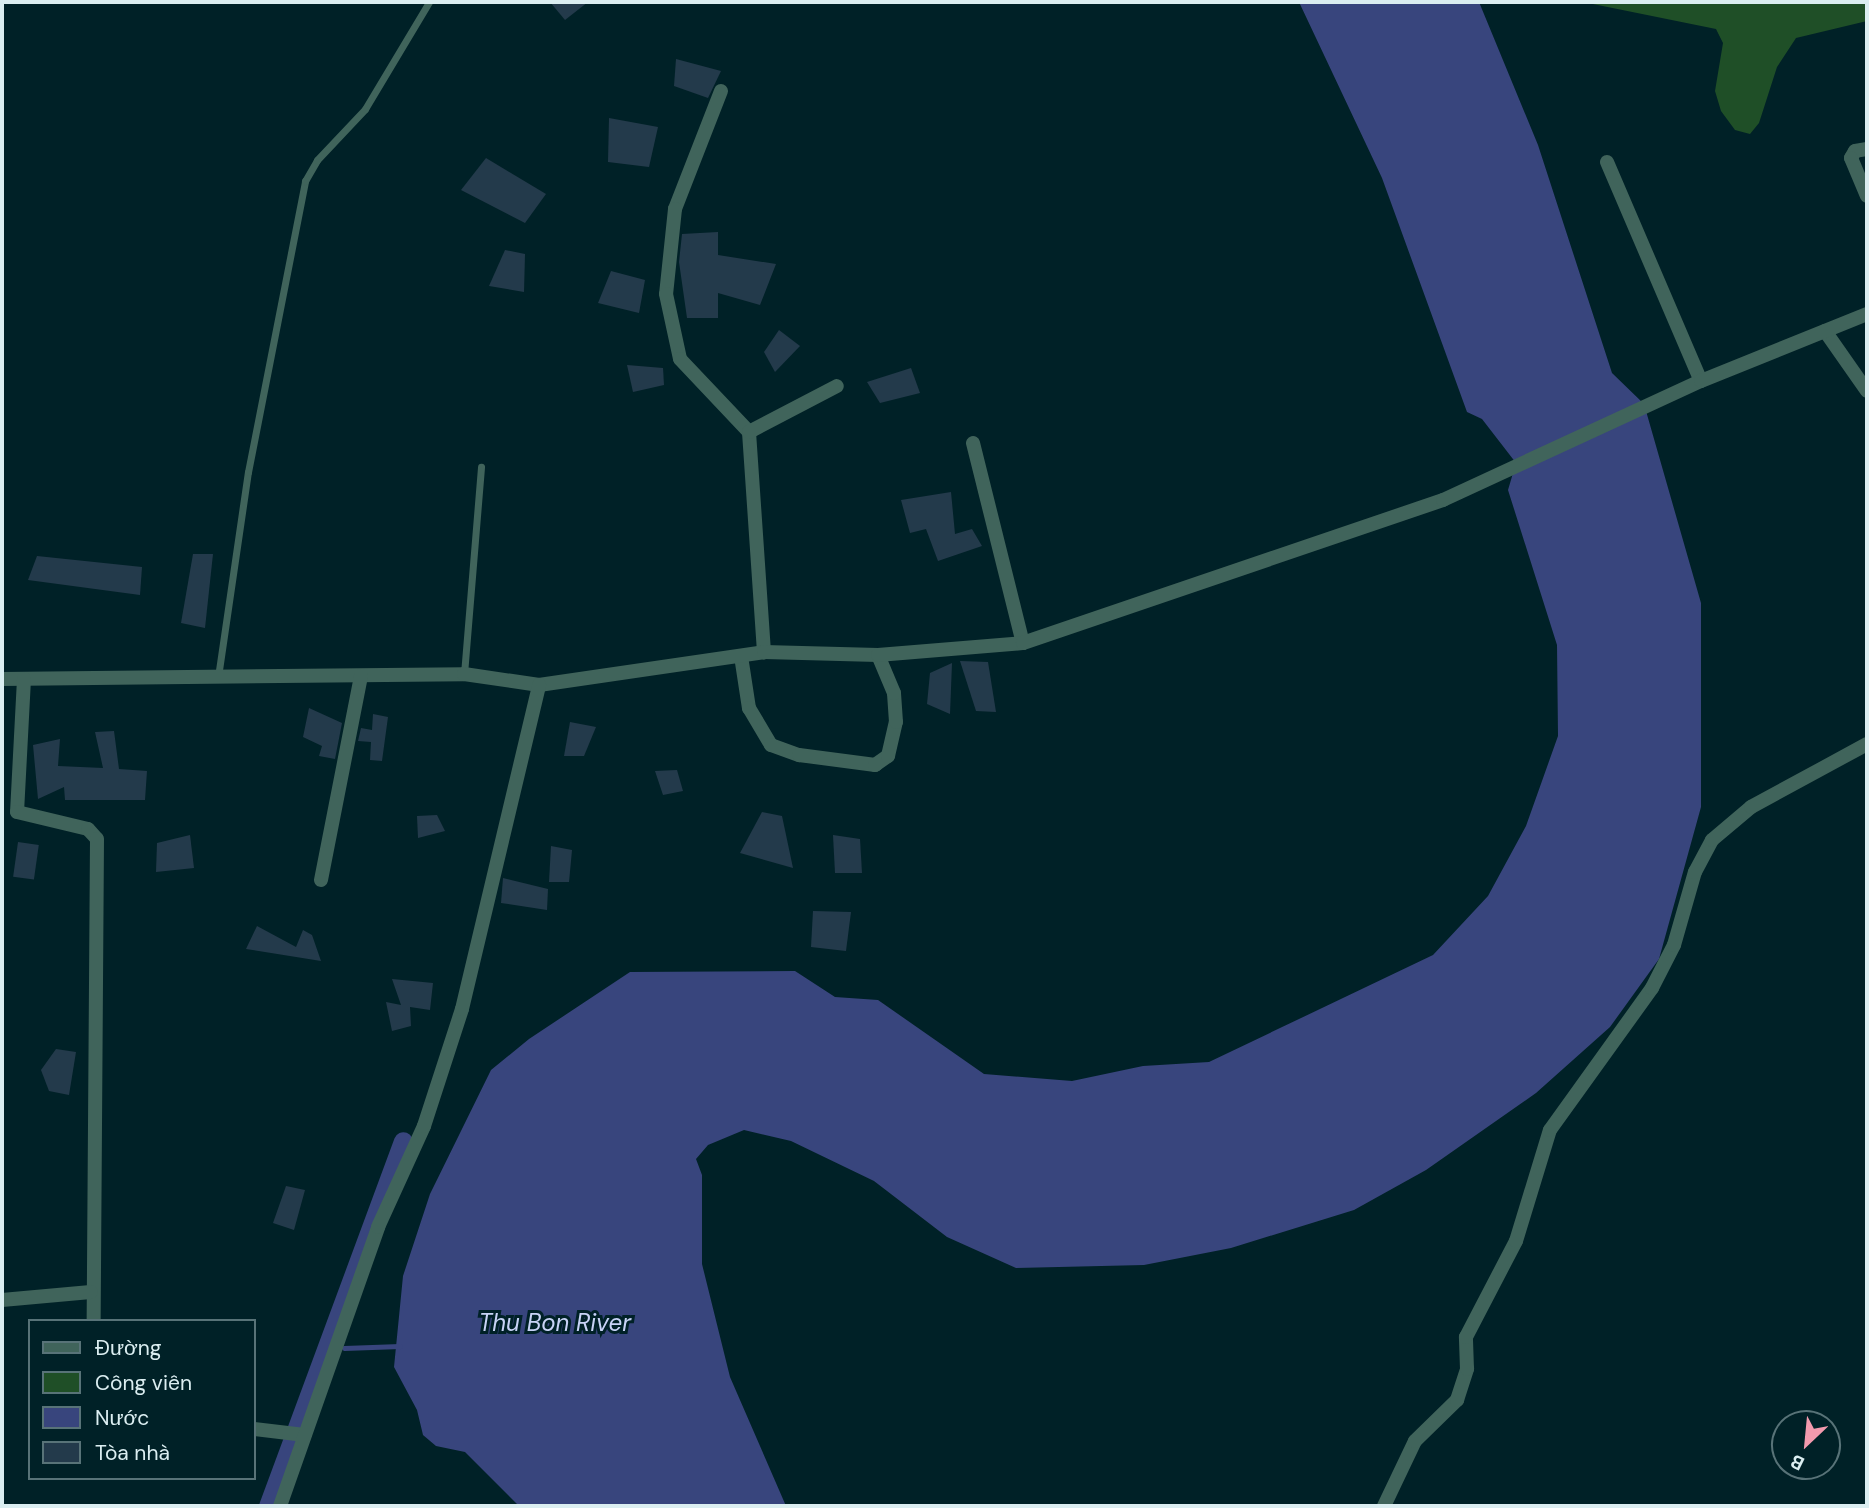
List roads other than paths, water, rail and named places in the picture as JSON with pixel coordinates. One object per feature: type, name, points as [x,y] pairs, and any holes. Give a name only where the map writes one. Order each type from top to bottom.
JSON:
[{"type":"street","points":[[721,91],[675,209],[666,294],[680,359],[749,432],[764,652]]},
{"type":"street","points":[[1867,149],[1856,151],[1851,158],[1867,197]]},
{"type":"street","points":[[1607,162],[1701,381]]},
{"type":"street","points":[[2,678],[464,674],[539,685],[764,652],[878,655],[1023,643],[1443,500],[1649,409],[1701,381],[1867,314]]},
{"type":"street","points":[[1825,331],[1867,391]]},
{"type":"street","points":[[749,432],[837,386]]},
{"type":"street","points":[[973,443],[1023,643]]},
{"type":"street","points":[[741,656],[749,708],[771,745],[799,755],[875,765],[888,756],[896,722],[894,693],[878,655]]},
{"type":"street","points":[[321,880],[361,676]]},
{"type":"street","points":[[24,679],[17,813],[88,829],[97,839],[99,1155],[91,1292],[94,1319]]},
{"type":"street","points":[[279,1506],[298,1434],[378,1227],[424,1126],[462,1009],[539,685]]},
{"type":"street","points":[[1384,1506],[1415,1441],[1457,1400],[1467,1369],[1466,1337],[1520,1230],[1550,1130],[1651,988],[1684,919],[1702,856],[1727,823],[1867,744]]},
{"type":"street","points":[[2,1300],[91,1292]]},
{"type":"street","points":[[256,1429],[298,1434]]},
{"type":"lane","points":[[218,677],[248,472],[305,181],[317,160],[365,109],[429,2]]},
{"type":"lane","points":[[464,674],[481,467]]},
{"type":"water","name":"Thu Bon River","points":[[1299,2],[1479,2],[1538,145],[1612,373],[1644,404],[1701,603],[1701,807],[1659,959],[1610,1027],[1536,1093],[1426,1170],[1354,1210],[1231,1248],[1144,1265],[1016,1268],[947,1237],[874,1181],[791,1141],[744,1130],[708,1145],[696,1159],[702,1175],[702,1264],[730,1377],[786,1506],[519,1506],[465,1452],[436,1446],[423,1435],[417,1410],[394,1367],[403,1276],[430,1194],[491,1070],[529,1039],[630,972],[795,971],[835,997],[878,1000],[984,1074],[1072,1081],[1143,1066],[1209,1062],[1433,955],[1488,896],[1526,826],[1558,736],[1557,645],[1508,490],[1516,463],[1482,419],[1467,412],[1382,178]]},
{"type":"waterway","points":[[268,1506],[403,1141]]},
{"type":"waterway","points":[[344,1348],[400,1346]]}]
